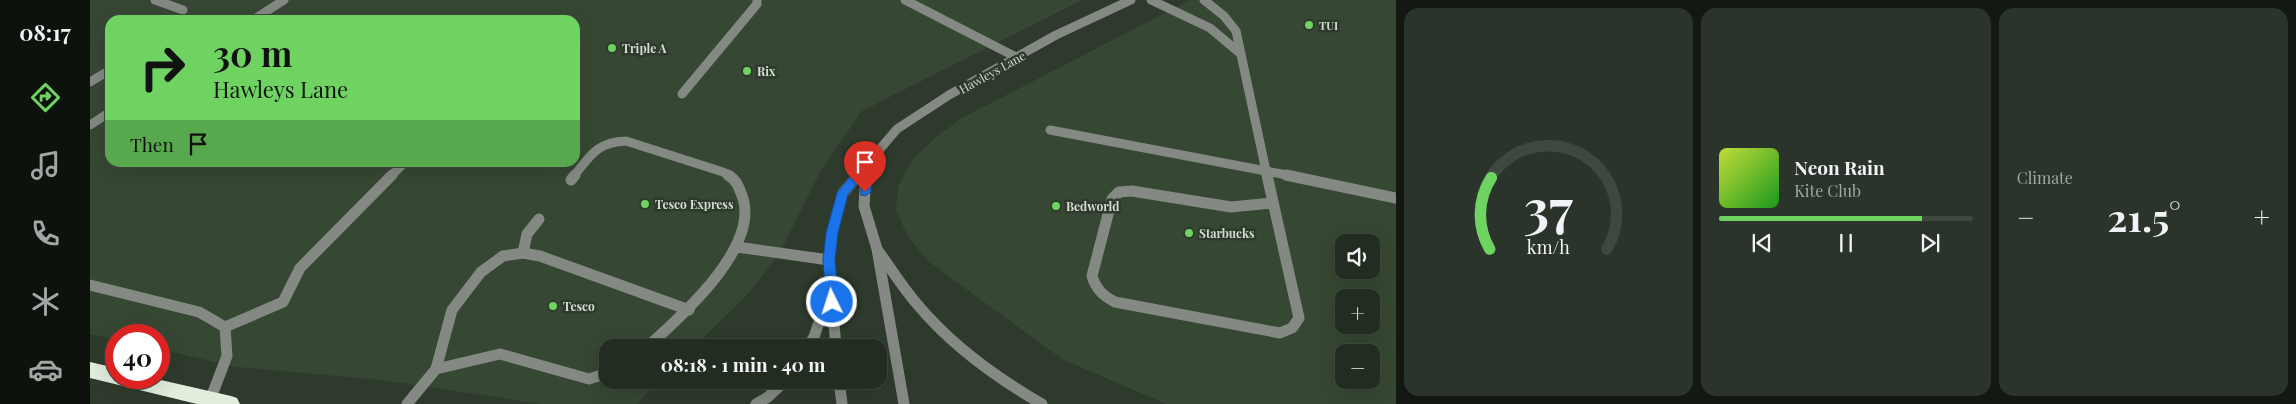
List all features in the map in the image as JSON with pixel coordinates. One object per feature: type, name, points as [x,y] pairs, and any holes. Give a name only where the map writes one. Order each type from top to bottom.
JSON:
[{"type":"highway","points":[[90,370],[105,373]]},
{"type":"highway","points":[[166,389],[230,404]]},
{"type":"street","points":[[155,0],[182,10]]},
{"type":"street","points":[[261,15],[284,0]]},
{"type":"street","points":[[682,94],[757,4],[756,0]]},
{"type":"street","points":[[905,0],[1018,58]]},
{"type":"street","name":"Hawleys Lane","points":[[835,339],[829,260],[832,233],[843,193],[897,129],[949,95],[1056,35],[1132,0]]},
{"type":"street","points":[[1151,0],[1201,21],[1216,30],[1242,54]]},
{"type":"street","points":[[1204,0],[1224,16],[1236,31],[1299,318],[1292,328],[1280,333],[1115,302],[1104,296],[1095,286],[1092,276],[1112,199],[1119,192],[1132,191],[1231,207],[1273,203]]},
{"type":"street","points":[[90,82],[105,73]]},
{"type":"street","points":[[90,125],[105,115]]},
{"type":"street","points":[[1050,130],[1396,198]]},
{"type":"street","points":[[571,180],[598,146],[616,141],[626,141],[723,172],[735,179],[746,204],[745,226],[737,247],[689,310],[656,339]]},
{"type":"street","points":[[867,164],[864,206],[877,249],[904,404]]},
{"type":"street","points":[[225,327],[283,302],[300,268],[400,167]]},
{"type":"street","points":[[523,253],[527,234],[539,219]]},
{"type":"street","points":[[737,247],[829,260]]},
{"type":"street","points":[[877,249],[922,311],[977,363],[1015,389],[1042,404]]},
{"type":"street","points":[[408,404],[436,369],[452,310],[481,272],[503,256],[523,253],[540,256],[689,310]]},
{"type":"street","points":[[90,285],[199,312],[225,327],[229,342],[227,362],[210,400]]},
{"type":"street","points":[[813,339],[831,287]]},
{"type":"street","points":[[436,369],[500,354],[589,379],[599,376]]},
{"type":"street","points":[[756,404],[776,389]]},
{"type":"street","points":[[840,389],[842,404]]},
{"type":"shaded area","points":[[90,0],[1082,0],[862,111],[821,170],[778,256],[747,295],[702,339],[599,339],[599,389],[651,389],[637,404],[542,404],[382,380],[236,367],[170,352],[170,324],[105,324],[105,337],[90,334]]},
{"type":"shaded area","points":[[1190,0],[1396,0],[1396,404],[1166,404],[1062,359],[929,262],[908,237],[896,210],[898,186],[913,159],[934,139],[960,119]]},
{"type":"place","name":"TUI","points":[[1309,25]]},
{"type":"place","name":"Triple A","points":[[612,48]]},
{"type":"place","name":"Rix","points":[[747,71]]},
{"type":"place","name":"Tesco Express","points":[[645,204]]},
{"type":"place","name":"Bedworld","points":[[1056,206]]},
{"type":"place","name":"Starbucks","points":[[1189,233]]},
{"type":"place","name":"Tesco","points":[[553,306]]},
{"type":"route","points":[[832,302],[829,260],[832,233],[843,193],[867,164],[865,192]]}]
